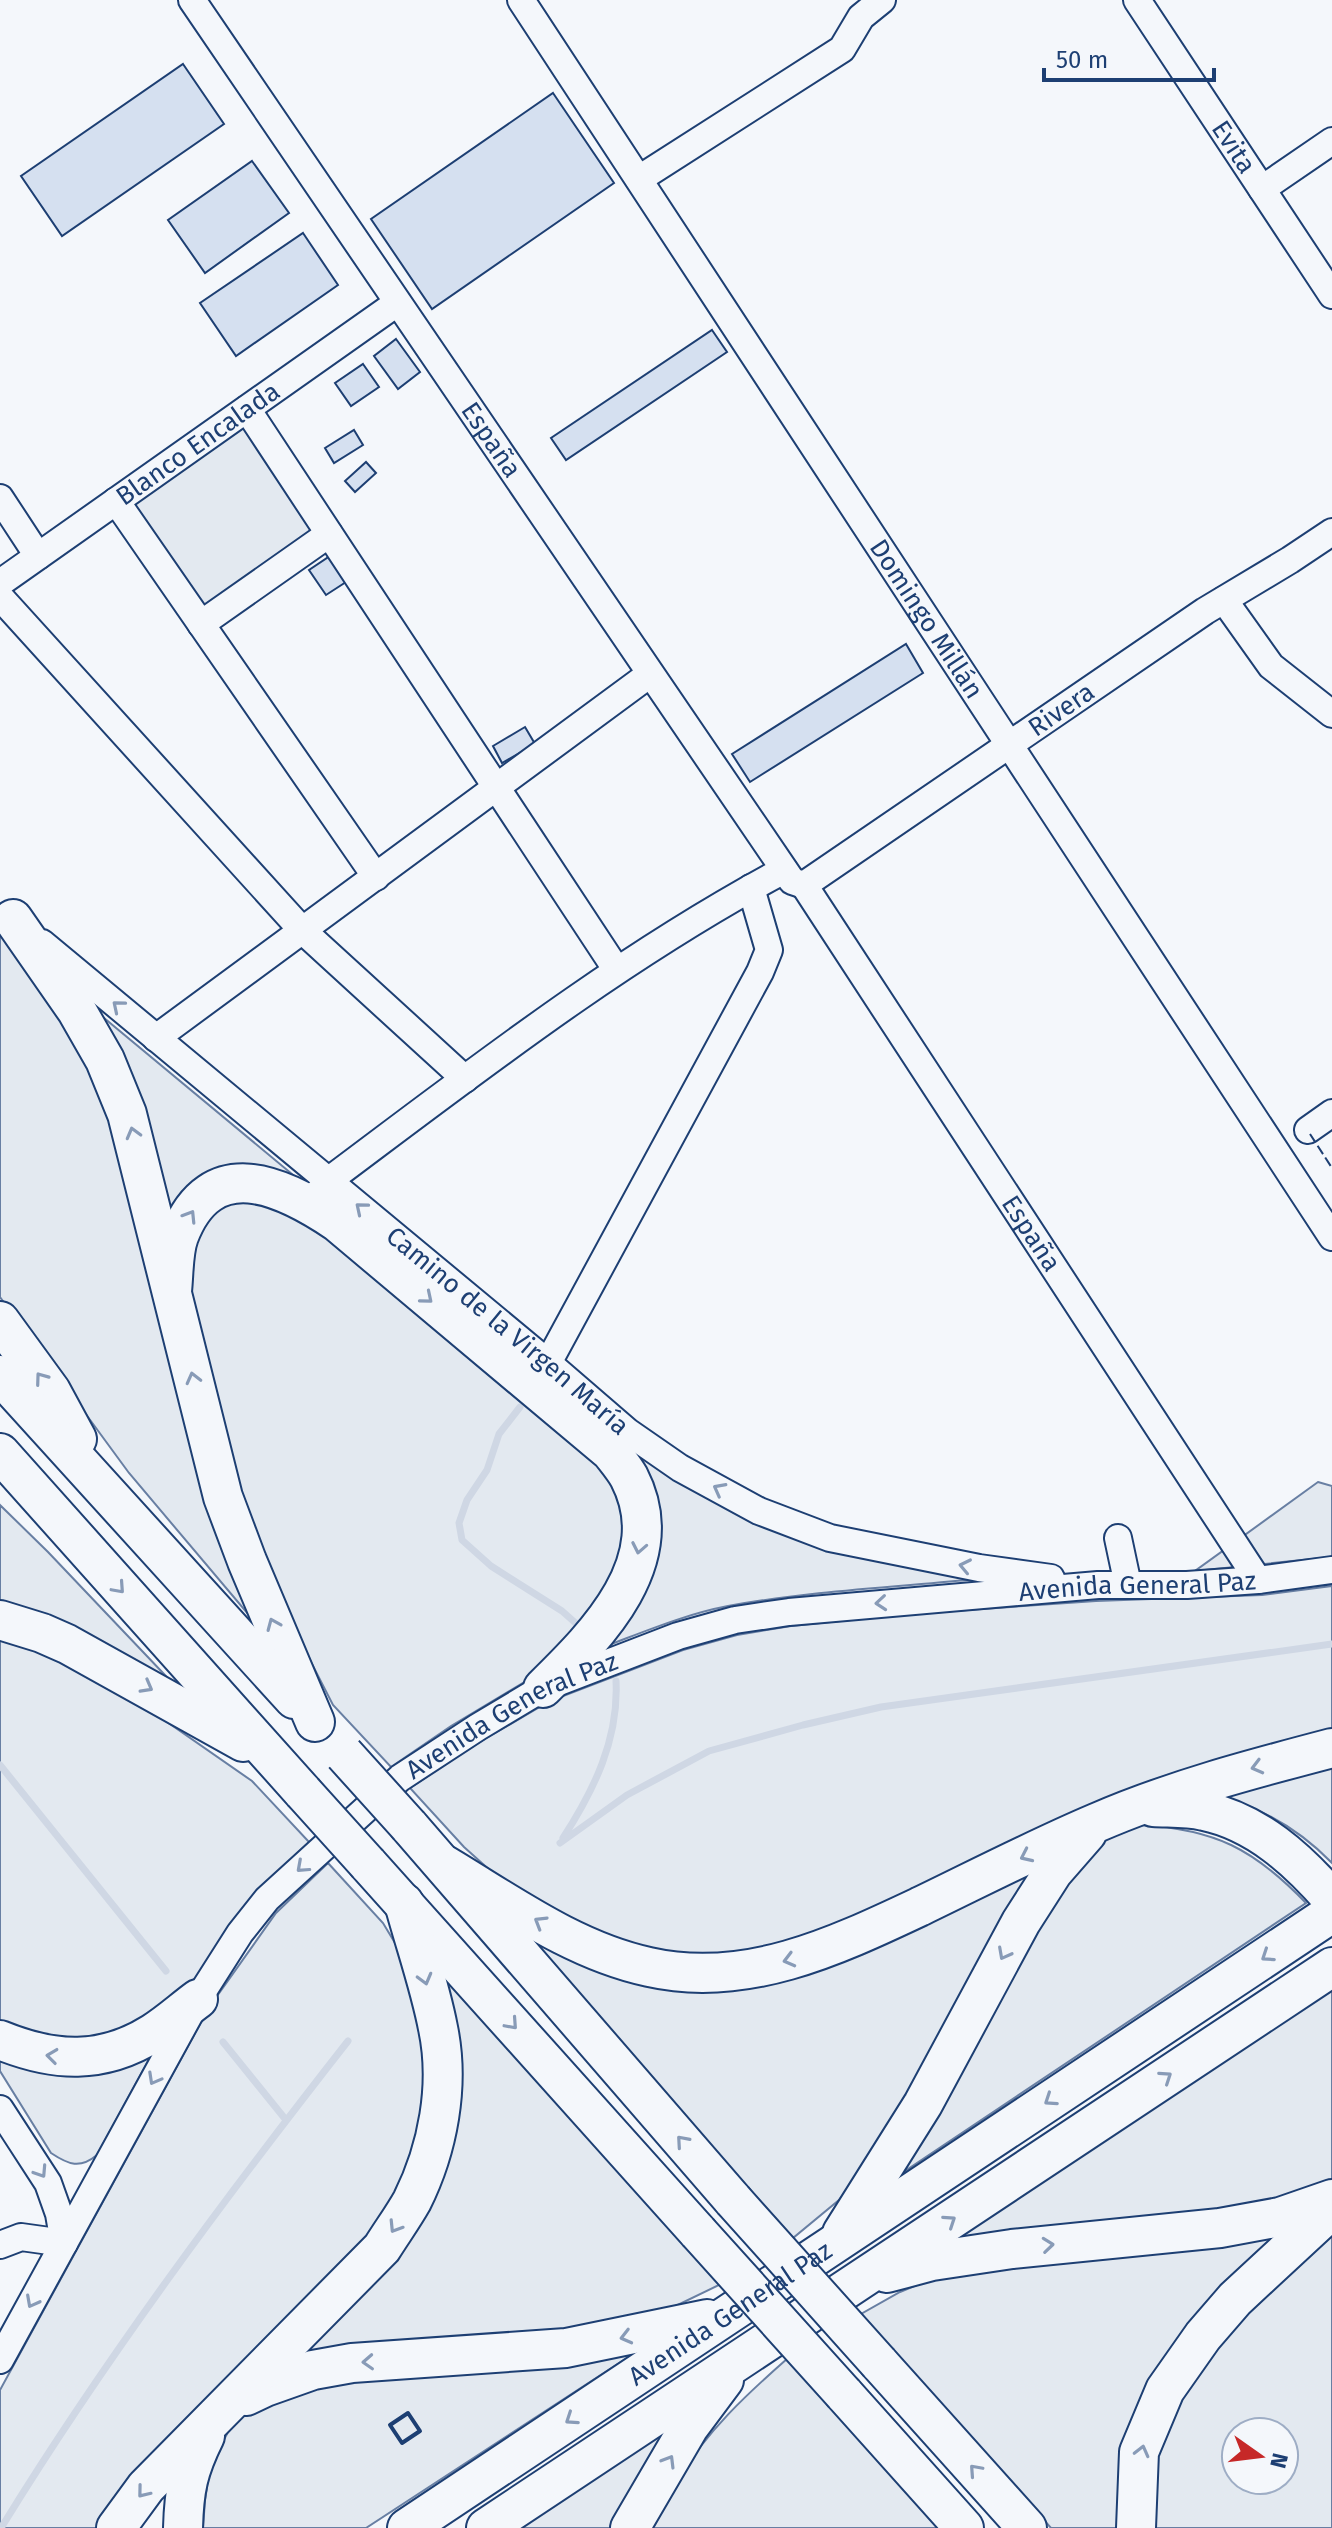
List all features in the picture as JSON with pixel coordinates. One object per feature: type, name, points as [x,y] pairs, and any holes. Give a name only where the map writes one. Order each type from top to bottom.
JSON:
[{"type":"highway","points":[[6,914],[77,1011],[105,1060],[127,1114],[223,1497],[315,1722]]},
{"type":"highway","points":[[172,1291],[177,1238],[191,1210],[213,1191],[236,1183],[262,1183],[319,1192],[337,1222],[611,1452],[636,1458],[642,1529],[638,1556],[628,1585],[587,1645],[543,1688]]},
{"type":"highway","points":[[0,1321],[51,1391],[107,1494]]},
{"type":"highway","points":[[0,1375],[445,1865],[733,2200],[1027,2528]]},
{"type":"highway","points":[[0,1453],[964,2528]]},
{"type":"highway","points":[[0,1478],[67,1530]]},
{"type":"highway","points":[[0,1620],[67,1644],[273,1760]]},
{"type":"highway","points":[[445,1865],[557,1932],[603,1954],[650,1968],[690,1973],[739,1972],[792,1961],[846,1941],[1097,1822],[1138,1806],[1202,1782],[1332,1748]]},
{"type":"highway","points":[[1138,1806],[1203,1811],[1245,1824],[1303,1866],[1332,1899]]},
{"type":"highway","points":[[837,2242],[923,2104],[1021,1922],[1053,1872],[1097,1822]]},
{"type":"highway","points":[[116,2528],[146,2487],[382,2248],[412,2201],[431,2154],[440,2112],[443,2075],[439,2029],[404,1903]]},
{"type":"highway","name":"Avenida General Paz","points":[[407,2528],[1332,1913]]},
{"type":"highway","name":"Avenida General Paz","points":[[486,2528],[1332,1967]]},
{"type":"highway","points":[[0,2040],[31,2053],[74,2058],[110,2052],[152,2034],[198,1999]]},
{"type":"highway","points":[[861,2279],[932,2261],[1012,2249],[1220,2228],[1280,2217],[1332,2199]]},
{"type":"highway","points":[[1136,2528],[1139,2452],[1165,2390],[1203,2336],[1235,2299],[1332,2209]]},
{"type":"highway","points":[[183,2528],[183,2502],[190,2464],[220,2412],[265,2387],[313,2370],[352,2363],[566,2348],[730,2314]]},
{"type":"highway","points":[[630,2528],[689,2427],[747,2354]]},
{"type":"street","name":"España","points":[[192,0],[793,879],[1258,1580]]},
{"type":"street","name":"Domingo Millán","points":[[521,0],[1332,1237]]},
{"type":"street","points":[[639,179],[842,49],[861,17],[882,0]]},
{"type":"street","name":"Evita","points":[[1137,0],[1332,295]]},
{"type":"street","points":[[1262,189],[1332,141]]},
{"type":"street","name":"Blanco Encalada","points":[[0,583],[397,303]]},
{"type":"street","points":[[247,409],[616,969]]},
{"type":"street","points":[[0,498],[38,556]]},
{"type":"street","points":[[116,501],[376,877]]},
{"type":"street","name":"Rivera","points":[[319,1192],[465,1079],[616,969],[751,888],[793,879],[1009,745],[1224,600],[1332,532]]},
{"type":"street","points":[[201,624],[329,534]]},
{"type":"street","points":[[0,597],[302,930],[465,1079]]},
{"type":"street","points":[[1224,600],[1271,666],[1332,714]]},
{"type":"street","points":[[156,1038],[650,674]]},
{"type":"street","points":[[548,1363],[765,961],[769,950],[751,888]]},
{"type":"street","name":"Camino de la Virgen María","points":[[6,914],[156,1038],[319,1192],[548,1363],[628,1432],[636,1458],[680,1468],[759,1511],[830,1538],[979,1568],[1098,1585]]},
{"type":"street","points":[[1308,1130],[1332,1113]]},
{"type":"street","points":[[1118,1538],[1128,1585]]},
{"type":"street","name":"Avenida General Paz","points":[[0,2360],[198,1999],[240,1933],[267,1899],[400,1778],[543,1688],[678,1636],[735,1620],[834,1607],[1098,1585],[1187,1585],[1258,1580],[1332,1570]]},
{"type":"street","points":[[0,2109],[48,2183],[59,2214],[64,2243],[21,2237],[0,2245]]},
{"type":"shaded area","points":[[247,425],[320,530],[203,613],[130,507]]},
{"type":"shaded area","points":[[0,926],[95,1064],[276,1647],[129,1473],[0,1297]]},
{"type":"shaded area","points":[[86,1003],[310,1189],[265,1171],[165,1224]]},
{"type":"shaded area","points":[[247,1196],[302,1211],[600,1460],[627,1509],[615,1587],[536,1675],[451,1726],[391,1767],[333,1705],[255,1553],[184,1288],[201,1216]]},
{"type":"shaded area","points":[[634,1453],[677,1480],[978,1579],[821,1593],[728,1606],[681,1618],[606,1646],[625,1620]]},
{"type":"shaded area","points":[[1318,1482],[1332,1486],[1332,1557],[1195,1571]]},
{"type":"shaded area","points":[[0,1505],[48,1552],[202,1714],[0,1608]]},
{"type":"shaded area","points":[[1332,1586],[1332,1740],[788,1947],[697,1960],[606,1943],[503,1882],[464,1847],[410,1788],[466,1750],[550,1701],[683,1650],[737,1635],[791,1626],[910,1614],[1096,1601],[1262,1595]]},
{"type":"shaded area","points":[[0,1633],[98,1674],[252,1781],[309,1842],[256,1893],[188,1989],[148,2021],[72,2046],[0,2024]]},
{"type":"shaded area","points":[[1332,1762],[1332,1863],[1305,1839],[1276,1820],[1244,1804],[1210,1794]]},
{"type":"shaded area","points":[[1140,1825],[1190,1831],[1232,1845],[1269,1869],[1306,1903],[887,2183],[1031,1930],[1102,1840]]},
{"type":"shaded area","points":[[1050,1857],[875,2155],[839,2200],[793,2238],[500,1909],[703,1985]]},
{"type":"shaded area","points":[[328,1863],[383,1923],[401,1953],[419,2005],[427,2116],[383,2227],[100,2528],[0,2528],[0,2390],[210,2006],[276,1913]]},
{"type":"shaded area","points":[[437,1965],[721,2284],[659,2314],[629,2323],[281,2368],[408,2235]]},
{"type":"shaded area","points":[[1332,1984],[1332,2183],[1304,2198],[931,2252]]},
{"type":"shaded area","points":[[154,2050],[97,2155],[80,2164],[69,2163],[51,2153],[0,2071],[0,2058]]},
{"type":"shaded area","points":[[1297,2224],[1226,2289],[1124,2528],[1051,2528],[861,2314],[900,2292],[951,2271]]},
{"type":"shaded area","points":[[1332,2227],[1332,2528],[1149,2528],[1152,2458],[1176,2397],[1210,2346]]},
{"type":"shaded area","points":[[639,2350],[366,2528],[203,2528],[209,2474],[219,2449],[228,2432],[243,2416],[264,2401],[340,2378]]},
{"type":"shaded area","points":[[788,2358],[941,2528],[653,2528],[679,2478],[702,2444],[743,2399]]},
{"type":"shaded area","points":[[682,2417],[616,2528],[512,2528]]},
{"type":"building","points":[[183,64],[224,124],[62,236],[21,176]]},
{"type":"building","points":[[553,93],[614,183],[432,309],[371,219]]},
{"type":"building","points":[[252,161],[289,213],[205,273],[168,220]]},
{"type":"building","points":[[303,233],[338,285],[236,356],[200,303]]},
{"type":"building","points":[[712,330],[727,352],[566,460],[551,438]]},
{"type":"building","points":[[396,339],[420,372],[398,389],[374,356]]},
{"type":"building","points":[[363,364],[379,387],[351,406],[335,383]]},
{"type":"building","points":[[354,430],[363,445],[334,463],[325,448]]},
{"type":"building","points":[[366,462],[376,473],[355,492],[345,481]]},
{"type":"building","points":[[330,556],[346,582],[326,595],[309,570]]},
{"type":"building","points":[[906,644],[923,673],[750,782],[732,754]]},
{"type":"building","points":[[525,727],[535,744],[502,763],[493,746]]},
{"type":"waterway","points":[[520,1407],[499,1434],[487,1470],[467,1500],[459,1523],[462,1540],[491,1566],[562,1611],[580,1627]]},
{"type":"waterway","points":[[560,1843],[627,1795],[709,1751],[803,1725],[881,1707],[1332,1644]]},
{"type":"waterway","points":[[563,1838],[594,1783],[609,1744],[616,1681]]},
{"type":"waterway","points":[[0,1765],[166,1971]]},
{"type":"waterway","points":[[1,2528],[167,2280],[348,2041]]},
{"type":"waterway","points":[[223,2042],[286,2120]]},
{"type":"fence","points":[[1310,1134],[1332,1168]]},
{"type":"wall","points":[[408,2413],[420,2431],[402,2443],[390,2425],[408,2413]]}]
